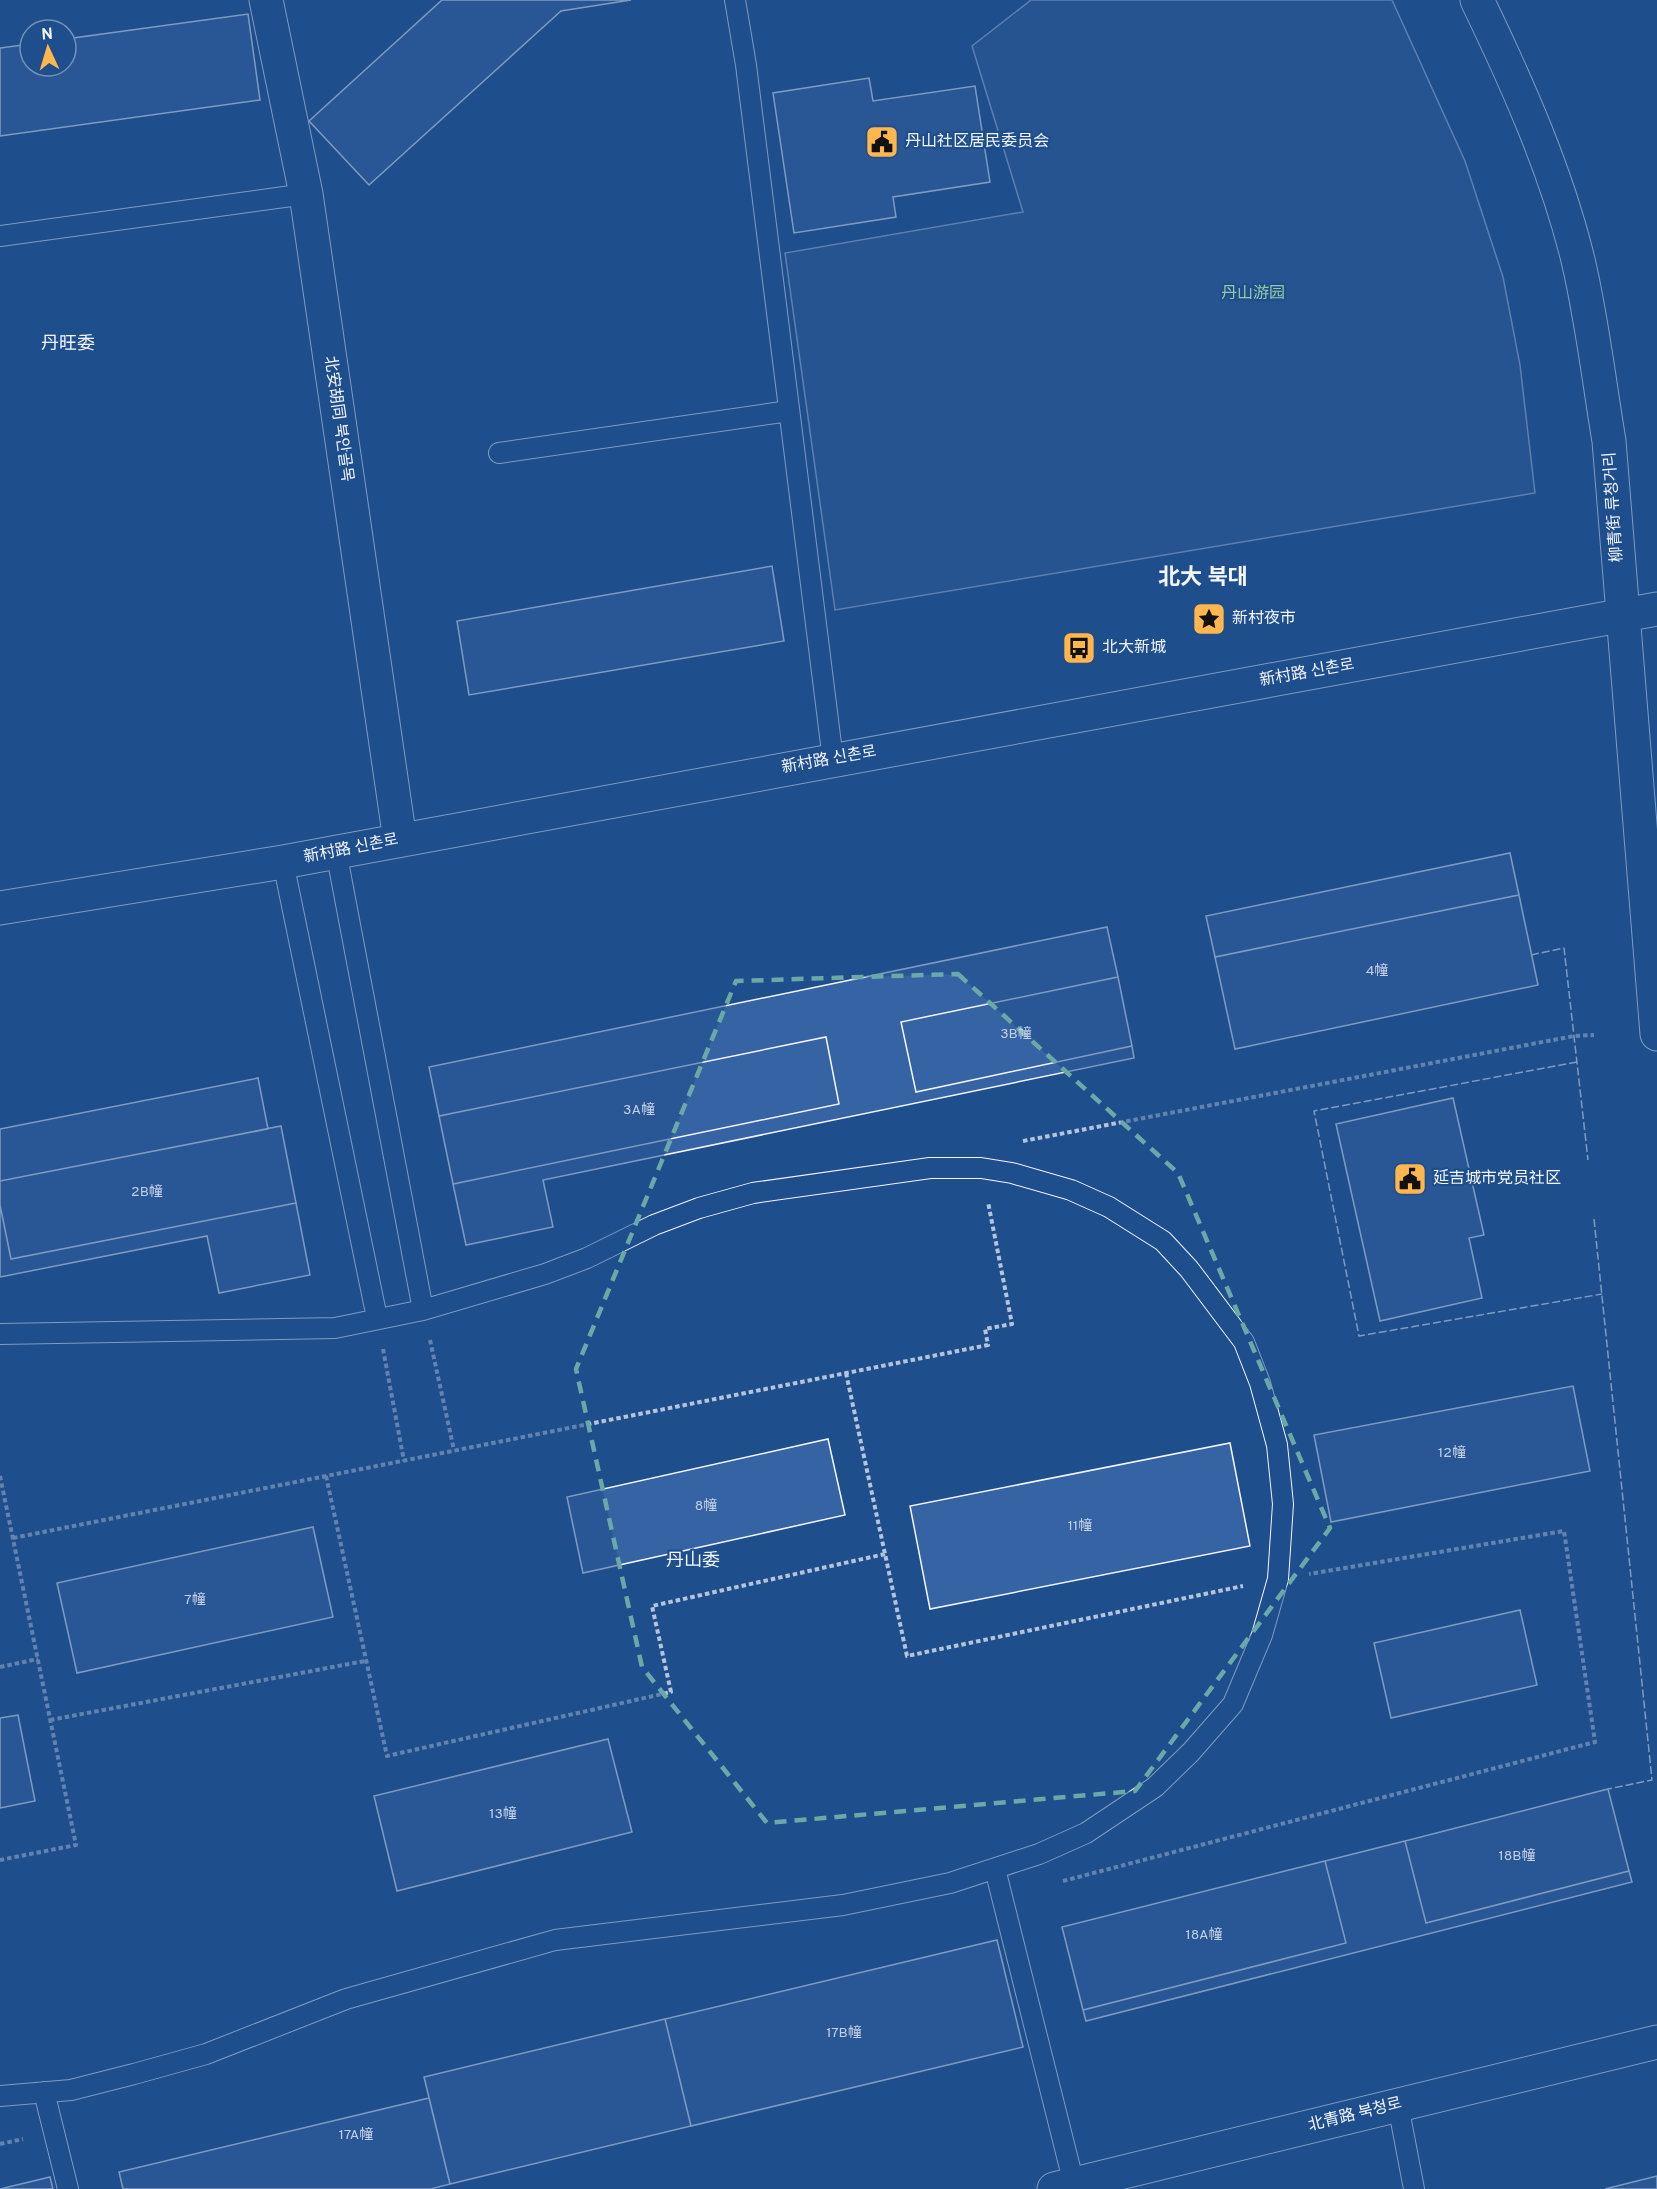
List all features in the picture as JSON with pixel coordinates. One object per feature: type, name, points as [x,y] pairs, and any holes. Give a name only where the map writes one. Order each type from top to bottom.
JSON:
[{"type":"street","name":"北安胡同 북안골목","points":[[266,0],[306,194],[400,840]]},
{"type":"street","name":"柳青街 류청거리","points":[[1477,0],[1511,71],[1541,149],[1578,260],[1609,441],[1621,616],[1657,1034]]},
{"type":"street","name":"新村路 신촌로","points":[[0,908],[283,862],[1657,609]]},
{"type":"street","name":"北青路 북청로","points":[[1064,2187],[1657,2042]]},
{"type":"lane","points":[[735,0],[746,65],[833,760]]},
{"type":"lane","points":[[0,236],[306,194]]},
{"type":"lane","points":[[499,453],[789,411]]},
{"type":"lane","points":[[336,851],[423,1310]]},
{"type":"lane","points":[[283,862],[377,1318]]},
{"type":"lane","points":[[0,1334],[335,1328],[423,1310],[545,1274],[654,1225],[699,1208],[753,1193],[930,1168],[981,1168],[1012,1173],[1061,1187],[1109,1207],[1163,1241],[1189,1269],[1244,1342],[1260,1383],[1277,1445],[1283,1504],[1278,1579],[1262,1635],[1233,1704],[1191,1752],[1155,1787],[1086,1833],[1039,1854],[951,1883],[843,1905],[555,1940],[346,1998],[206,2054],[71,2090],[0,2096]]},
{"type":"lane","points":[[995,1869],[1064,2187]]},
{"type":"lane","points":[[44,2092],[68,2189]]},
{"type":"lane","points":[[1398,2105],[1414,2189]]},
{"type":"path","points":[[13,1538],[988,1345],[985,1329],[1012,1324],[981,1168],[1007,1144],[1574,1036],[1594,1035]]},
{"type":"path","points":[[423,1310],[454,1450]]},
{"type":"path","points":[[377,1318],[404,1461]]},
{"type":"path","points":[[0,1476],[76,1845],[0,1860]]},
{"type":"path","points":[[326,1476],[387,1756],[671,1692],[652,1606],[885,1554]]},
{"type":"path","points":[[0,1667],[38,1659]]},
{"type":"path","points":[[50,1720],[365,1661]]},
{"type":"highlighted area","points":[[958,974],[1178,1173],[1330,1528],[1135,1791],[767,1823],[642,1667],[576,1369],[736,981]]},
{"type":"shaded area","name":"丹山游园","points":[[1031,0],[1392,0],[1465,161],[1503,277],[1520,365],[1535,493],[835,610],[785,253],[1023,212],[972,46]]},
{"type":"building","points":[[442,0],[631,0],[561,11],[369,185],[309,121]]},
{"type":"building","points":[[248,14],[260,100],[0,136],[0,48],[18,46],[18,78],[78,78],[78,37]]},
{"type":"building","name":"丹山社区居民委员会","points":[[869,78],[873,101],[975,86],[990,182],[893,197],[896,217],[794,233],[773,93]]},
{"type":"building","points":[[772,566],[784,641],[469,695],[457,621]]},
{"type":"building","points":[[1510,853],[1519,895],[1215,957],[1206,916]]},
{"type":"building","points":[[1519,895],[1538,985],[1235,1049],[1215,957]]},
{"type":"building","points":[[1107,927],[1118,977],[901,1022],[916,1092],[1132,1046],[1134,1058],[543,1180],[553,1227],[466,1245],[453,1184],[839,1104],[826,1037],[439,1116],[429,1067]]},
{"type":"building","points":[[1118,977],[1132,1046],[916,1092],[901,1022]]},
{"type":"building","points":[[826,1037],[839,1104],[453,1184],[439,1116]]},
{"type":"building","points":[[258,1078],[268,1129],[0,1181],[0,1129]]},
{"type":"building","name":"延吉城市党员社区","points":[[1453,1098],[1484,1235],[1469,1238],[1482,1298],[1380,1321],[1336,1124]]},
{"type":"building","points":[[281,1126],[296,1203],[11,1259],[0,1205],[0,1181]]},
{"type":"building","points":[[296,1203],[310,1275],[219,1293],[207,1236],[0,1277],[0,1205],[11,1259]]},
{"type":"building","points":[[1573,1386],[1590,1471],[1331,1522],[1314,1435]]},
{"type":"building","points":[[828,1439],[845,1515],[583,1573],[567,1497]]},
{"type":"building","points":[[1230,1443],[1250,1546],[930,1609],[910,1506]]},
{"type":"building","points":[[313,1527],[333,1617],[77,1673],[57,1583]]},
{"type":"building","points":[[1520,1610],[1537,1685],[1391,1718],[1374,1643]]},
{"type":"building","points":[[18,1715],[35,1801],[0,1808],[0,1718]]},
{"type":"building","points":[[608,1739],[632,1832],[397,1891],[374,1796]]},
{"type":"building","points":[[1608,1789],[1629,1871],[1426,1923],[1405,1841]]},
{"type":"building","points":[[1405,1841],[1426,1923],[1629,1871],[1632,1882],[1086,2021],[1083,2010],[1346,1943],[1325,1861]]},
{"type":"building","points":[[1325,1861],[1346,1943],[1083,2010],[1062,1927]]},
{"type":"building","points":[[997,1940],[1023,2047],[691,2126],[665,2019]]},
{"type":"building","points":[[665,2019],[691,2126],[450,2184],[424,2077]]},
{"type":"building","points":[[429,2098],[450,2184],[431,2189],[123,2189],[119,2172]]},
{"type":"building","points":[[1657,2176],[1657,2189],[1605,2189]]},
{"type":"building","points":[[50,2177],[53,2189],[0,2189]]},
{"type":"fence","points":[[1531,955],[1564,948],[1588,1160]]},
{"type":"fence","points":[[1577,1062],[1314,1111],[1359,1336],[1602,1294]]},
{"type":"fence","points":[[1594,1219],[1652,1780],[1608,1789]]},
{"type":"place","name":"丹山社区居民委员会","points":[[882,142]]},
{"type":"place","name":"新村夜市","points":[[1209,619]]},
{"type":"place","name":"北大新城","points":[[1079,648]]},
{"type":"place","name":"延吉城市党员社区","points":[[1410,1179]]},
{"type":"district","name":"丹旺委","points":[[68,344]]},
{"type":"district","name":"北大 북대","points":[[1203,578]]},
{"type":"district","name":"丹山委","points":[[693,1561]]}]
